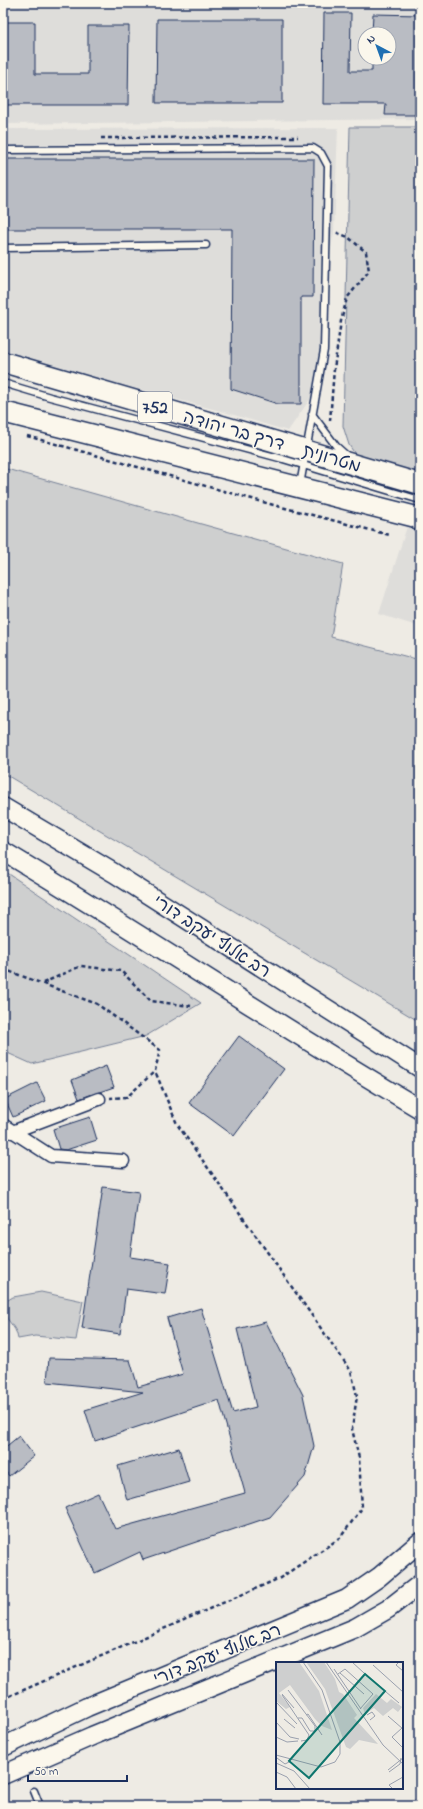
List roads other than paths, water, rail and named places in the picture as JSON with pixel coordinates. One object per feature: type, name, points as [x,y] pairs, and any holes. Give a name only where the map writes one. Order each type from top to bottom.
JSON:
[{"type":"main road","name":"דרך בר יהודה","points":[[6,362],[306,459],[358,464],[420,484]]},
{"type":"main road","name":"דרך בר יהודה","points":[[3,412],[420,518]]},
{"type":"main road","name":"רב אלוף יעקב דורי","points":[[3,807],[114,873],[420,1068]]},
{"type":"main road","name":"רב אלוף יעקב דורי","points":[[3,851],[96,906],[340,1062],[420,1109]]},
{"type":"main road","name":"רב אלוף יעקב דורי","points":[[3,1747],[87,1707],[347,1599],[379,1577],[420,1542]]},
{"type":"main road","name":"רב אלוף יעקב דורי","points":[[4,1776],[92,1736],[355,1628],[388,1609],[420,1584]]},
{"type":"street","points":[[8,1129],[99,1099]]},
{"type":"street","points":[[8,1129],[51,1156],[123,1161]]},
{"type":"lane","points":[[3,150],[313,148],[321,153],[328,166],[324,350],[300,487]]},
{"type":"lane","points":[[3,248],[206,245]]},
{"type":"lane","name":"מטרונית","points":[[3,383],[306,459],[420,500]]},
{"type":"lane","points":[[312,414],[336,446],[358,464]]},
{"type":"lane","points":[[400,513],[420,530]]},
{"type":"lane","points":[[34,1791],[40,1806]]}]
